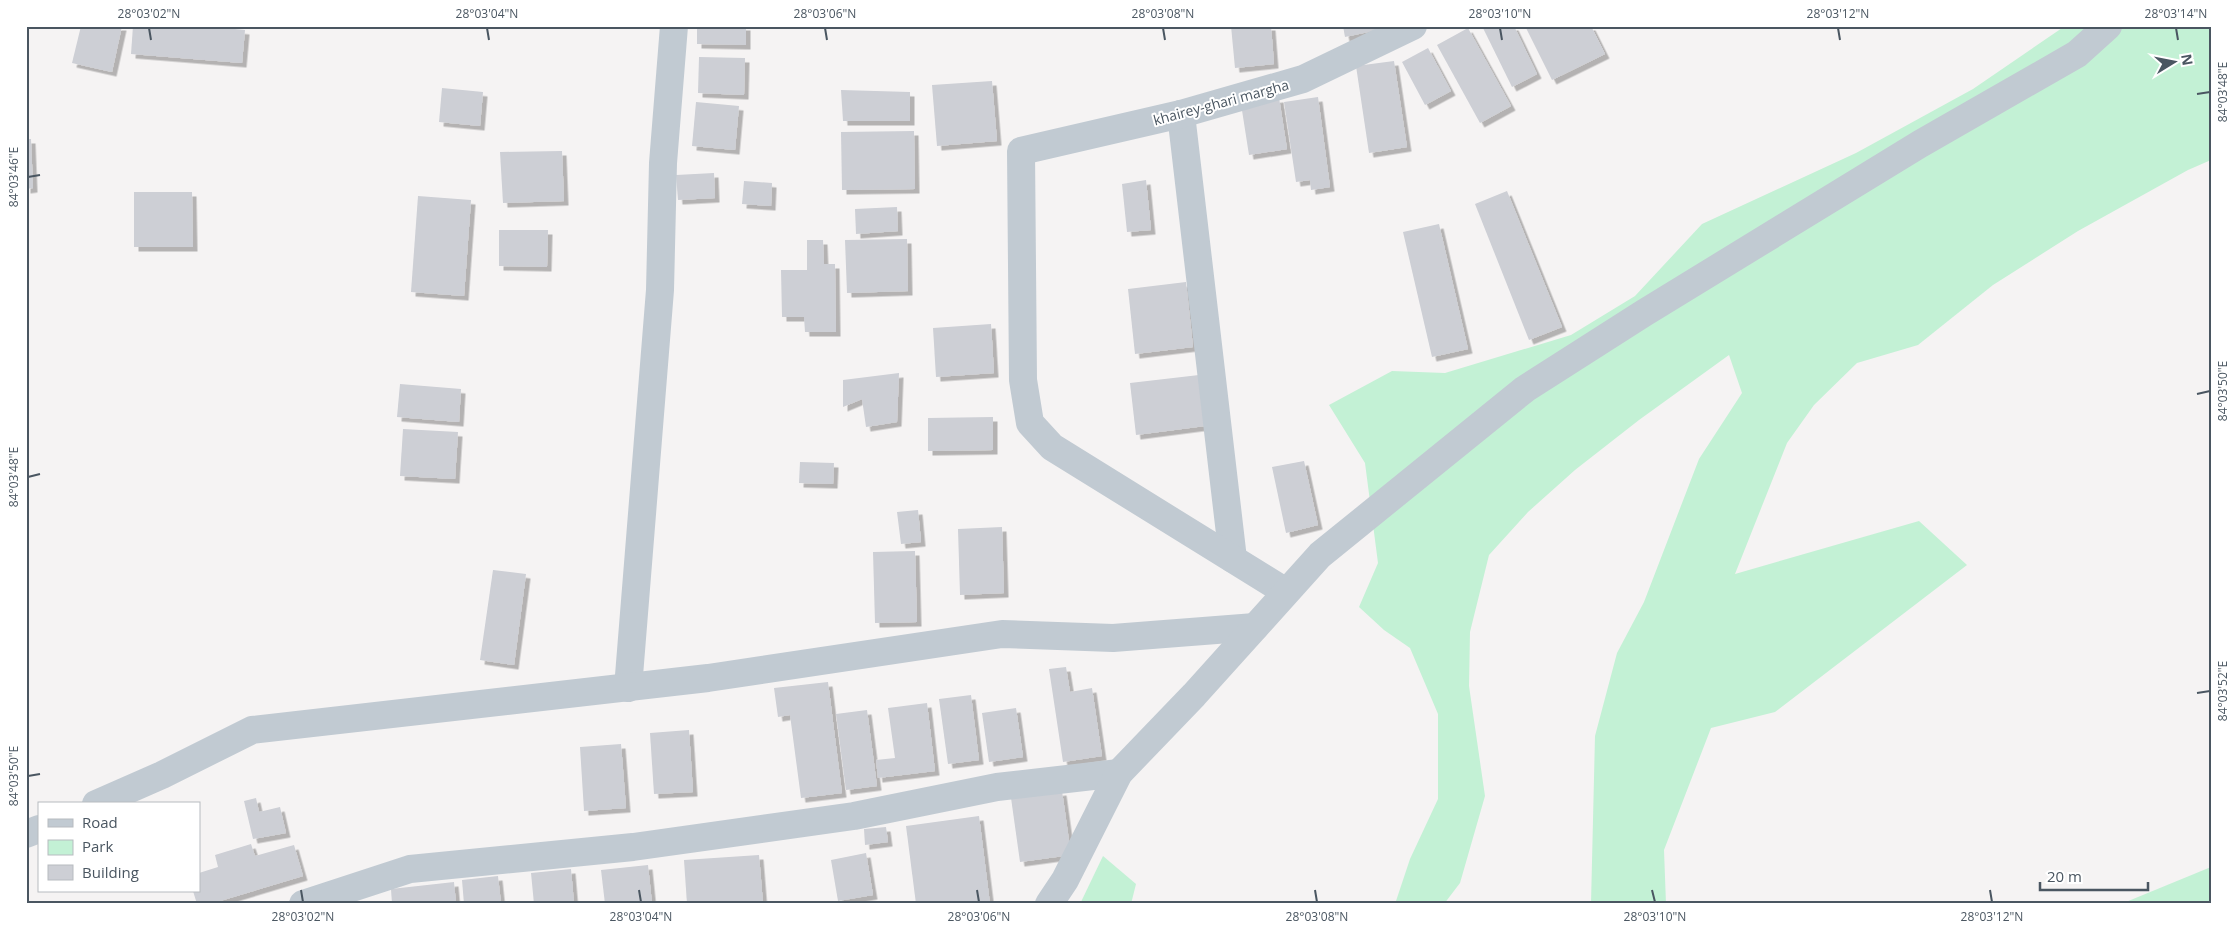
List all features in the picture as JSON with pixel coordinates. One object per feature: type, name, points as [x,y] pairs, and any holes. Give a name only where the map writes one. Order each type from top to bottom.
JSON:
[{"type":"street","points":[[628,688],[660,290],[663,163],[674,26]]},
{"type":"street","name":"khairey-ghari margha","points":[[1233,559],[1052,447],[1030,422],[1023,380],[1021,151],[1181,114],[1303,79],[1413,26]]},
{"type":"street","points":[[1049,904],[1065,880],[1119,773],[1320,555],[1525,389],[1814,208],[1920,144],[2077,54],[2108,26]]},
{"type":"street","points":[[1181,114],[1233,559],[1286,592]]},
{"type":"street","points":[[101,802],[162,775],[252,730],[708,678],[1002,634],[1113,638],[1255,627]]},
{"type":"street","points":[[303,904],[410,870],[633,847],[854,816],[997,787],[1119,773]]},
{"type":"street","points":[[26,834],[38,829]]},
{"type":"green space","points":[[2065,26],[2211,26],[2211,160],[2188,170],[2078,231],[1993,285],[1918,345],[1857,363],[1814,405],[1787,443],[1735,574],[1919,521],[1967,565],[1775,712],[1711,728],[1664,850],[1666,904],[1591,904],[1595,736],[1617,653],[1644,602],[1699,459],[1742,393],[1729,355],[1639,420],[1575,470],[1528,512],[1489,555],[1470,632],[1469,686],[1485,796],[1460,883],[1444,904],[1395,904],[1410,859],[1438,799],[1438,714],[1410,648],[1384,630],[1359,607],[1378,563],[1365,463],[1329,405],[1392,371],[1445,373],[1571,335],[1635,296],[1702,224],[1856,153],[1973,89]]},
{"type":"green space","points":[[1103,856],[1136,884],[1131,904],[1080,904]]},
{"type":"green space","points":[[2211,867],[2211,904],[2121,904]]},
{"type":"building","points":[[81,26],[122,26],[112,72],[72,63]]},
{"type":"building","points":[[133,26],[204,26],[245,30],[242,63],[131,54]]},
{"type":"building","points":[[697,26],[746,26],[746,45],[697,44]]},
{"type":"building","points":[[1231,26],[1271,26],[1274,64],[1235,68]]},
{"type":"building","points":[[1343,26],[1381,26],[1382,29],[1345,37]]},
{"type":"building","points":[[1482,26],[1514,26],[1537,74],[1512,87]]},
{"type":"building","points":[[1525,26],[1591,26],[1605,54],[1552,80]]},
{"type":"building","points":[[1468,28],[1511,106],[1480,123],[1437,45]]},
{"type":"building","points":[[1428,48],[1451,91],[1425,105],[1402,62]]},
{"type":"building","points":[[699,57],[745,58],[744,95],[698,93]]},
{"type":"building","points":[[1394,61],[1407,147],[1369,153],[1356,66]]},
{"type":"building","points":[[992,81],[997,141],[937,146],[932,85]]},
{"type":"building","points":[[442,88],[483,92],[480,126],[439,122]]},
{"type":"building","points":[[841,90],[910,92],[910,121],[843,121]]},
{"type":"building","points":[[1318,97],[1330,187],[1311,190],[1310,180],[1296,182],[1284,102]]},
{"type":"building","points":[[1279,98],[1287,149],[1249,155],[1241,104]]},
{"type":"building","points":[[696,102],[739,106],[735,150],[692,146]]},
{"type":"building","points":[[914,131],[915,189],[842,190],[841,132]]},
{"type":"building","points":[[26,139],[31,139],[33,188],[26,189]]},
{"type":"building","points":[[562,151],[564,201],[503,203],[500,152]]},
{"type":"building","points":[[714,173],[715,198],[678,200],[676,175]]},
{"type":"building","points":[[1146,180],[1151,230],[1127,232],[1122,184]]},
{"type":"building","points":[[744,181],[772,183],[771,206],[742,204]]},
{"type":"building","points":[[1507,191],[1562,327],[1529,340],[1475,204]]},
{"type":"building","points":[[134,192],[192,192],[193,247],[134,247]]},
{"type":"building","points":[[418,196],[471,200],[464,296],[411,292]]},
{"type":"building","points":[[897,207],[898,231],[856,234],[855,209]]},
{"type":"building","points":[[1439,224],[1468,349],[1432,357],[1403,232]]},
{"type":"building","points":[[499,230],[548,230],[547,267],[499,266]]},
{"type":"building","points":[[907,239],[908,291],[847,293],[845,240]]},
{"type":"building","points":[[807,240],[823,240],[824,264],[835,264],[836,332],[805,332],[804,317],[782,317],[781,270],[807,270]]},
{"type":"building","points":[[1186,282],[1193,347],[1135,354],[1128,289]]},
{"type":"building","points":[[991,324],[994,373],[936,377],[933,328]]},
{"type":"building","points":[[899,373],[897,422],[866,427],[862,399],[843,407],[843,380]]},
{"type":"building","points":[[1199,375],[1205,426],[1136,435],[1130,383]]},
{"type":"building","points":[[400,384],[461,389],[459,422],[397,417]]},
{"type":"building","points":[[993,417],[993,450],[928,451],[928,418]]},
{"type":"building","points":[[403,429],[458,432],[455,479],[400,476]]},
{"type":"building","points":[[1304,461],[1318,525],[1286,533],[1272,467]]},
{"type":"building","points":[[800,462],[834,463],[833,484],[799,483]]},
{"type":"building","points":[[918,510],[921,542],[901,544],[897,512]]},
{"type":"building","points":[[1002,527],[1004,593],[960,595],[958,529]]},
{"type":"building","points":[[915,551],[917,622],[875,623],[873,552]]},
{"type":"building","points":[[493,570],[526,574],[514,665],[480,660]]},
{"type":"building","points":[[1066,667],[1070,692],[1092,688],[1102,756],[1063,762],[1049,669]]},
{"type":"building","points":[[828,682],[842,793],[801,798],[790,715],[778,717],[774,688]]},
{"type":"building","points":[[971,695],[979,760],[948,764],[939,699]]},
{"type":"building","points":[[927,703],[935,771],[878,778],[876,760],[895,758],[888,708]]},
{"type":"building","points":[[1016,708],[1023,757],[989,762],[982,713]]},
{"type":"building","points":[[867,710],[877,786],[846,790],[836,714]]},
{"type":"building","points":[[689,730],[693,792],[654,794],[650,733]]},
{"type":"building","points":[[621,744],[626,808],[584,811],[580,747]]},
{"type":"building","points":[[1062,791],[1071,855],[1020,862],[1011,798]]},
{"type":"building","points":[[256,798],[259,812],[280,807],[286,833],[253,839],[244,801]]},
{"type":"building","points":[[979,816],[990,904],[916,904],[906,826]]},
{"type":"building","points":[[886,827],[888,842],[865,845],[864,829]]},
{"type":"building","points":[[251,844],[255,856],[294,845],[303,876],[210,904],[197,904],[193,892],[200,892],[200,873],[218,867],[215,855]]},
{"type":"building","points":[[866,853],[873,895],[838,901],[831,860]]},
{"type":"building","points":[[759,855],[763,904],[687,904],[684,860]]},
{"type":"building","points":[[648,865],[652,904],[605,904],[601,870]]},
{"type":"building","points":[[571,869],[574,904],[534,904],[531,873]]},
{"type":"building","points":[[498,876],[501,904],[464,904],[462,880]]},
{"type":"building","points":[[454,882],[456,904],[392,904],[391,889]]}]
